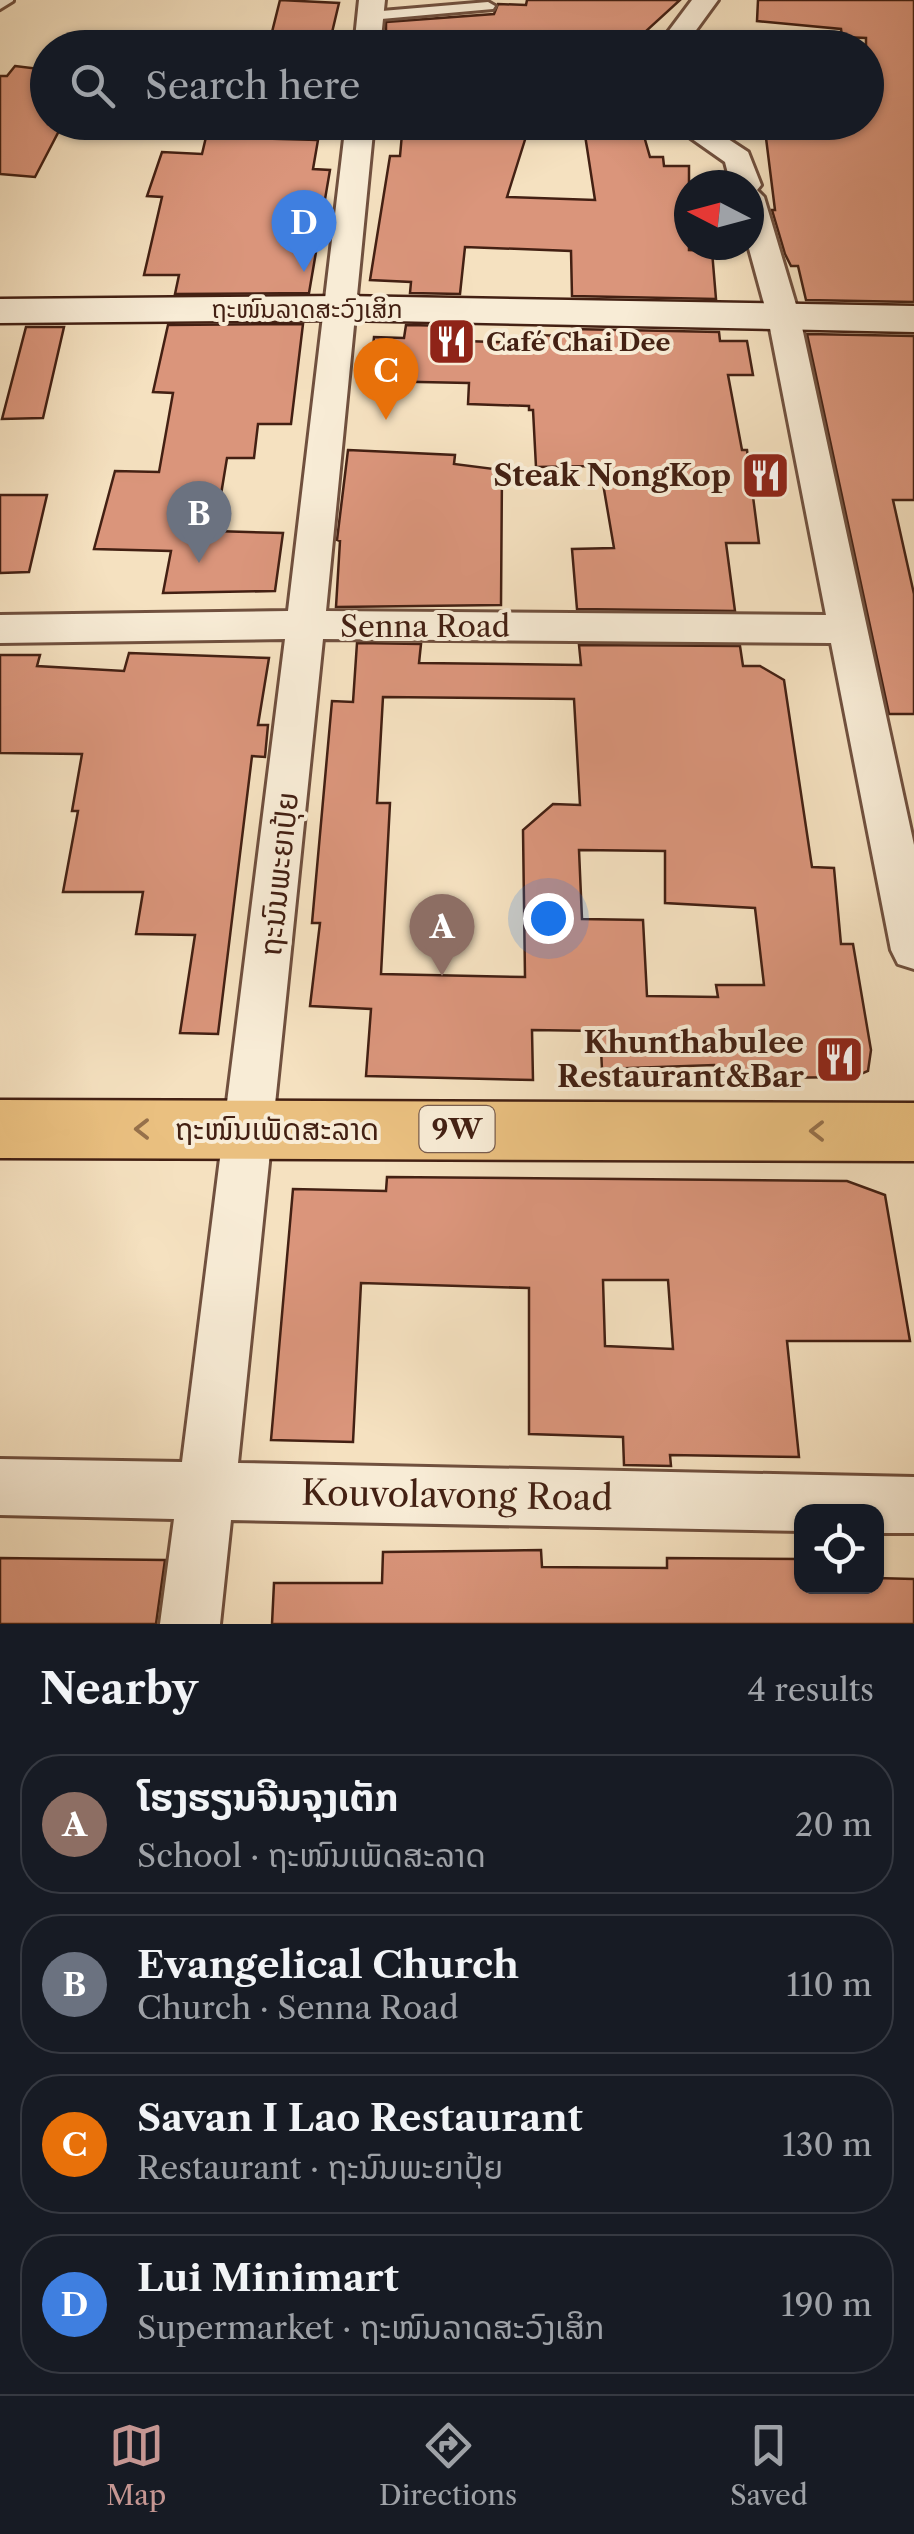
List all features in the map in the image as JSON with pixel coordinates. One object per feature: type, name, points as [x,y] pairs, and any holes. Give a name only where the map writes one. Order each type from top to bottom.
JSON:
[{"type":"main road","name":"ຖະໜົນເພັດສະລາດ","points":[[0,1129],[914,1132]]},
{"type":"street","points":[[682,30],[705,0]]},
{"type":"street","name":"ຖະນົນພະຍາປຸ້ຍ","points":[[190,1624],[251,1128],[358,140]]},
{"type":"street","points":[[710,140],[738,158],[742,170]]},
{"type":"street","points":[[764,249],[784,318],[914,950]]},
{"type":"street","name":"ຖະໜົນລາດສະວົງເສິກ","points":[[0,311],[343,308],[914,319]]},
{"type":"street","name":"Senna Road","points":[[0,629],[849,629]]},
{"type":"street","name":"Kouvolavong Road","points":[[0,1487],[914,1505]]},
{"type":"lane","points":[[371,8],[488,6]]},
{"type":"building","points":[[280,0],[339,3],[333,30],[272,30]]},
{"type":"building","points":[[527,0],[680,0],[647,30],[386,30],[386,22],[494,14],[498,4],[526,5]]},
{"type":"building","points":[[758,0],[914,0],[914,302],[806,300],[798,266],[791,266],[785,254],[772,210],[766,140],[884,140],[884,30],[841,30],[757,21]]},
{"type":"building","points":[[15,66],[30,68],[30,140],[54,140],[35,177],[0,174],[0,76],[7,76]]},
{"type":"building","points":[[205,140],[318,140],[313,169],[330,170],[309,293],[175,294],[179,275],[144,275],[162,197],[147,196],[162,152],[202,154]]},
{"type":"building","points":[[401,140],[525,140],[507,197],[595,200],[586,140],[645,140],[650,157],[663,157],[664,166],[689,166],[689,170],[674,170],[674,260],[713,260],[716,299],[572,296],[571,251],[465,247],[460,294],[410,293],[411,282],[370,280],[390,156],[400,156]]},
{"type":"building","points":[[303,324],[291,424],[258,424],[254,458],[227,458],[215,531],[283,533],[275,591],[163,593],[171,551],[94,549],[115,471],[159,472],[173,393],[153,392],[168,325]]},
{"type":"building","points":[[406,325],[457,326],[455,338],[465,341],[529,343],[529,335],[572,336],[572,329],[719,332],[720,341],[747,341],[753,375],[728,375],[742,450],[747,450],[759,543],[726,543],[735,611],[577,609],[572,549],[614,548],[600,466],[536,467],[533,410],[529,406],[468,404],[469,383],[370,381],[374,337],[404,338]]},
{"type":"building","points":[[26,327],[64,327],[43,418],[2,419]]},
{"type":"building","points":[[807,334],[914,336],[914,500],[893,500],[914,594],[914,714],[889,714]]},
{"type":"building","points":[[348,450],[455,455],[454,464],[502,470],[501,605],[336,607],[340,541],[337,540]]},
{"type":"building","points":[[0,495],[47,495],[29,572],[0,573]]},
{"type":"building","points":[[357,643],[421,644],[419,663],[581,665],[579,645],[740,646],[743,666],[760,666],[784,680],[812,867],[834,868],[841,944],[853,944],[871,1050],[868,1071],[854,1077],[755,1078],[715,1076],[714,1065],[602,1069],[600,1031],[532,1030],[533,1080],[366,1076],[371,1009],[310,1006],[320,923],[312,923],[332,701],[353,702]],"holes":[[[383,697],[574,699],[580,805],[553,804],[523,830],[525,977],[381,974],[390,803],[377,803]],[[579,850],[665,851],[665,903],[755,908],[764,985],[716,985],[718,997],[647,996],[643,920],[582,919]]]},
{"type":"building","points":[[129,653],[269,658],[258,725],[268,725],[265,757],[252,756],[218,1034],[180,1033],[195,935],[136,934],[143,892],[63,892],[78,811],[72,811],[82,754],[0,753],[0,655],[40,655],[37,666],[124,671]]},
{"type":"building","points":[[387,1177],[847,1181],[885,1195],[910,1341],[787,1341],[799,1457],[670,1455],[671,1466],[624,1465],[623,1437],[529,1434],[529,1288],[361,1283],[353,1442],[271,1440],[293,1189],[386,1191]],"holes":[[[603,1280],[668,1280],[673,1349],[605,1346]]]},
{"type":"building","points":[[541,1550],[542,1567],[667,1568],[667,1558],[794,1559],[794,1594],[884,1594],[884,1578],[914,1579],[914,1624],[272,1624],[274,1583],[382,1583],[383,1552]]},
{"type":"building","points":[[0,1558],[165,1560],[156,1624],[0,1624]]},
{"type":"place","name":"Lui Minimart","points":[[304,272]]},
{"type":"place","name":"Café Chai Dee","points":[[451,342]]},
{"type":"place","name":"Savan I Lao Restaurant","points":[[386,420]]},
{"type":"place","name":"Steak NongKop","points":[[766,475]]},
{"type":"place","name":"Evangelical Church","points":[[199,563]]},
{"type":"place","name":"ໂຮງຮຽນຈີນຈຸງເຕັກ","points":[[442,976]]},
{"type":"place","name":"Khunthabulee Restaurant&Bar","points":[[839,1059]]}]
